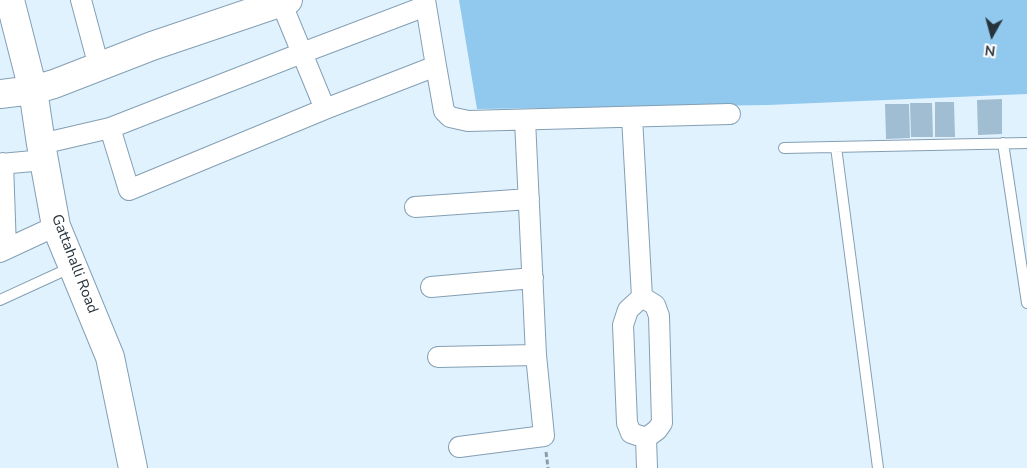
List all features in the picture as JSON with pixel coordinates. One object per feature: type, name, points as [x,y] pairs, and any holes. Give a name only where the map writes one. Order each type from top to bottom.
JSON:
[{"type":"main road","name":"Gattahalli Road","points":[[10,0],[33,90],[56,226],[110,357],[133,468]]},
{"type":"main road","points":[[0,94],[33,90],[152,46],[284,1]]},
{"type":"street","points":[[82,0],[99,67]]},
{"type":"street","points":[[284,1],[302,53],[325,109]]},
{"type":"street","points":[[56,226],[3,250],[2,164],[110,128],[425,3],[444,111],[450,117],[468,120],[525,120],[730,114]]},
{"type":"street","points":[[110,128],[129,190],[325,109],[436,66]]},
{"type":"street","points":[[632,117],[642,297]]},
{"type":"street","points":[[458,447],[544,436],[536,355],[525,120]]},
{"type":"street","points":[[415,207],[529,199]]},
{"type":"street","points":[[431,287],[532,278]]},
{"type":"street","points":[[642,297],[628,310],[623,325],[627,423],[631,433],[646,438]]},
{"type":"street","points":[[642,297],[655,305],[659,316],[662,404],[662,423],[658,430],[646,438]]},
{"type":"street","points":[[438,357],[536,355]]},
{"type":"street","points":[[646,438],[648,468]]},
{"type":"lane","points":[[1003,143],[1027,304]]},
{"type":"lane","points":[[784,148],[1027,143]]},
{"type":"lane","points":[[836,147],[878,468]]},
{"type":"lane","points":[[0,300],[73,266]]},
{"type":"shaded area","points":[[459,0],[1027,0],[1027,94],[768,105],[477,109]]},
{"type":"building","points":[[1002,99],[1002,134],[978,135],[977,100]]},
{"type":"building","points":[[935,102],[954,102],[955,137],[935,137]]},
{"type":"building","points":[[910,103],[932,103],[933,137],[911,137]]},
{"type":"building","points":[[885,104],[909,104],[910,138],[886,139]]}]
